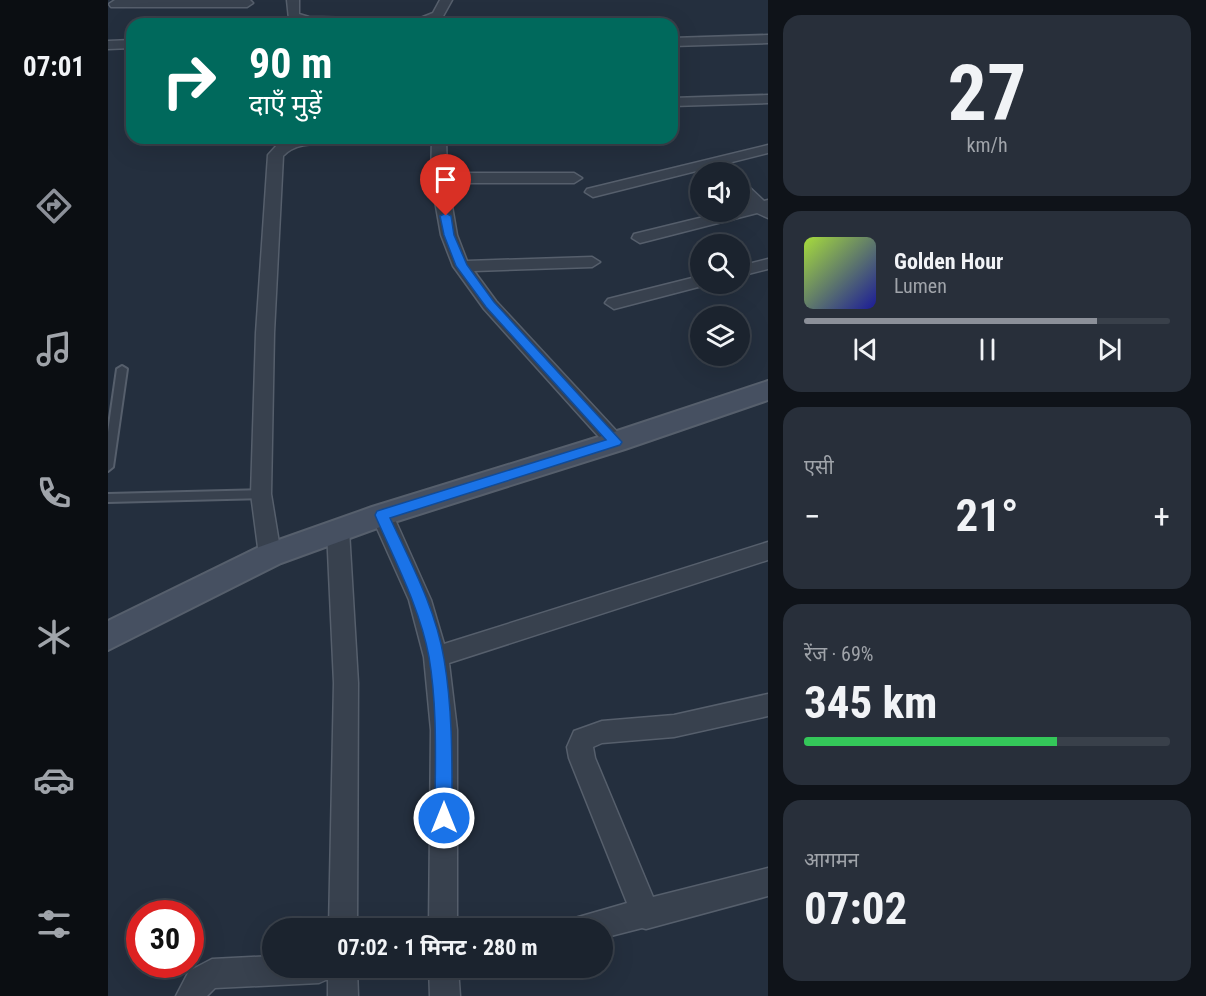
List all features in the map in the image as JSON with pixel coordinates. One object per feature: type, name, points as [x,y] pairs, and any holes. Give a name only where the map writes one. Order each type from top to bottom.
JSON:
[{"type":"street","points":[[293,0],[293,16],[299,18]]},
{"type":"street","points":[[432,18],[438,15],[446,0]]},
{"type":"street","points":[[108,20],[116,2],[247,3]]},
{"type":"street","points":[[678,42],[768,39]]},
{"type":"street","points":[[108,45],[126,44]]},
{"type":"street","points":[[678,102],[768,99]]},
{"type":"street","points":[[270,555],[261,494],[266,333],[276,155],[287,144]]},
{"type":"street","points":[[439,144],[439,178],[449,235],[461,266],[490,305],[615,442]]},
{"type":"street","points":[[733,162],[768,149]]},
{"type":"street","points":[[593,192],[690,173]]},
{"type":"street","points":[[439,178],[574,178]]},
{"type":"street","points":[[750,195],[766,209]]},
{"type":"street","points":[[640,238],[766,209]]},
{"type":"street","points":[[461,266],[592,262]]},
{"type":"street","points":[[750,268],[768,264]]},
{"type":"street","points":[[614,303],[690,284]]},
{"type":"street","points":[[108,636],[270,555],[382,515],[615,442],[768,390]]},
{"type":"street","points":[[382,515],[420,600],[436,657],[444,730],[443,918]]},
{"type":"street","points":[[338,530],[346,683],[343,918]]},
{"type":"street","points":[[436,657],[768,551]]},
{"type":"street","points":[[646,915],[582,758],[580,747],[583,740],[602,732],[674,726],[768,705]]},
{"type":"street","points":[[613,922],[766,885]]},
{"type":"street","points":[[191,996],[199,981],[212,974],[262,971]]},
{"type":"street","points":[[343,978],[343,996]]},
{"type":"street","points":[[444,978],[445,996]]},
{"type":"lane","points":[[108,467],[122,369]]},
{"type":"lane","points":[[108,498],[261,494]]},
{"type":"route","points":[[444,818],[444,730],[436,657],[420,600],[382,515],[615,442],[490,305],[461,266],[449,235],[446,216]]}]
